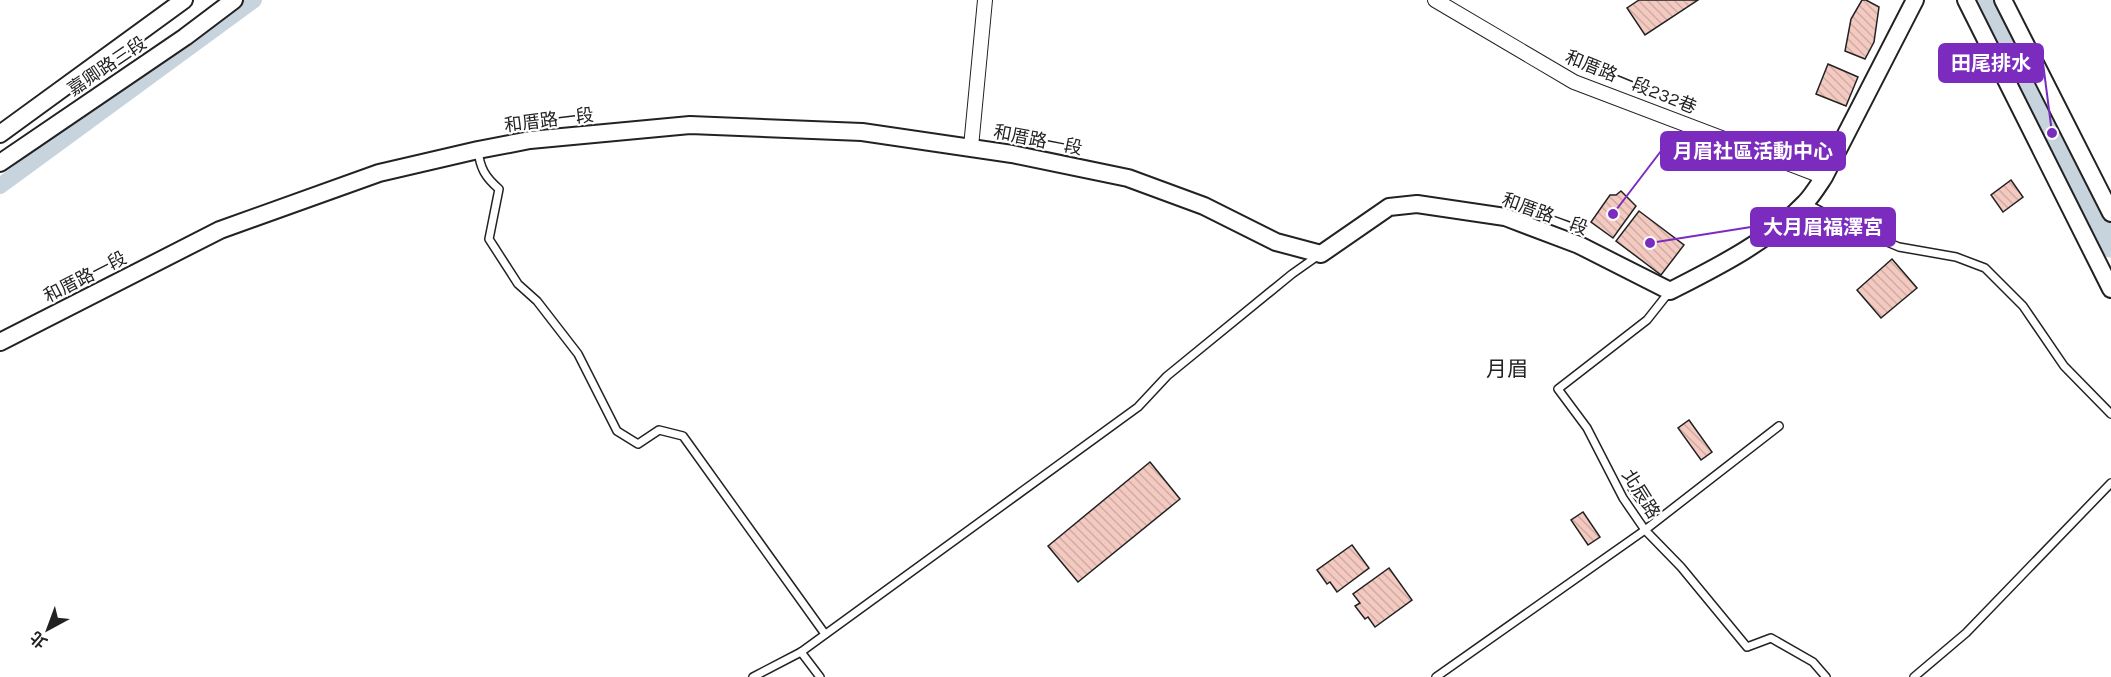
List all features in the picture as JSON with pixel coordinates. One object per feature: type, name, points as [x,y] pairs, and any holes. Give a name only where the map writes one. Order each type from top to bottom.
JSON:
[{"type":"street","name":"嘉卿路三段","points":[[0,134],[184,0]]},
{"type":"street","name":"嘉卿路三段","points":[[0,163],[234,0]]},
{"type":"street","points":[[971,147],[985,0]]},
{"type":"street","name":"和厝路一段232巷","points":[[1434,0],[1574,82],[1824,177]]},
{"type":"street","points":[[1670,291],[1729,260],[1766,236],[1805,203],[1824,177],[1915,0]]},
{"type":"street","points":[[1966,0],[2111,289]]},
{"type":"street","points":[[2003,0],[2111,213]]},
{"type":"street","name":"和厝路一段","points":[[0,342],[220,230],[379,173],[530,140],[690,125],[862,132],[971,147],[1128,177],[1204,206],[1276,242],[1321,254],[1389,207],[1417,204],[1504,217],[1579,245],[1670,291]]},
{"type":"lane","points":[[478,150],[480,167],[487,179],[499,189],[489,239],[518,284],[537,301],[578,354],[618,431],[638,444],[659,429],[683,436],[825,634]]},
{"type":"lane","points":[[1805,203],[1856,229],[1899,247],[1956,257],[1985,268],[2023,306],[2064,366],[2111,414]]},
{"type":"lane","points":[[753,677],[801,652],[1138,407],[1167,376],[1292,273],[1321,254]]},
{"type":"lane","name":"北辰路","points":[[1670,291],[1647,320],[1558,389],[1587,428],[1623,498],[1645,530],[1681,567],[1747,647],[1771,638],[1813,662],[1826,677]]},
{"type":"lane","points":[[1436,677],[1645,530],[1779,426]]},
{"type":"lane","points":[[1914,677],[1966,633],[2111,483]]},
{"type":"lane","points":[[801,652],[820,677]]},
{"type":"building","points":[[1639,0],[1698,0],[1645,35],[1627,8]]},
{"type":"building","points":[[1862,0],[1879,7],[1874,42],[1865,59],[1845,51],[1851,19]]},
{"type":"building","points":[[1828,64],[1858,77],[1846,106],[1816,94]]},
{"type":"building","points":[[2011,180],[2023,197],[2003,212],[1991,195]]},
{"type":"building","points":[[1621,191],[1636,206],[1613,238],[1591,222],[1610,195],[1616,195]]},
{"type":"building","points":[[1639,211],[1684,245],[1661,275],[1616,241]]},
{"type":"building","points":[[1892,259],[1917,288],[1881,318],[1857,290]]},
{"type":"building","points":[[1689,420],[1712,452],[1701,460],[1678,428]]},
{"type":"building","points":[[1150,462],[1180,499],[1078,582],[1048,546]]},
{"type":"building","points":[[1639,482],[1652,500],[1641,508],[1628,490]]},
{"type":"building","points":[[1583,512],[1600,537],[1588,545],[1571,520]]},
{"type":"building","points":[[1352,545],[1369,568],[1337,592],[1330,582],[1327,584],[1317,570]]},
{"type":"building","points":[[1389,568],[1412,600],[1375,627],[1368,617],[1365,619],[1355,606],[1360,603],[1353,594]]},
{"type":"waterway","points":[[0,186],[254,0]]},
{"type":"waterway","points":[[1980,0],[2111,244]]},
{"type":"place","name":"田尾排水","points":[[2052,133]]},
{"type":"place","name":"月眉社區活動中心","points":[[1613,214]]},
{"type":"place","name":"大月眉福澤宮","points":[[1650,243]]},
{"type":"district","name":"月眉","points":[[1507,369]]}]
